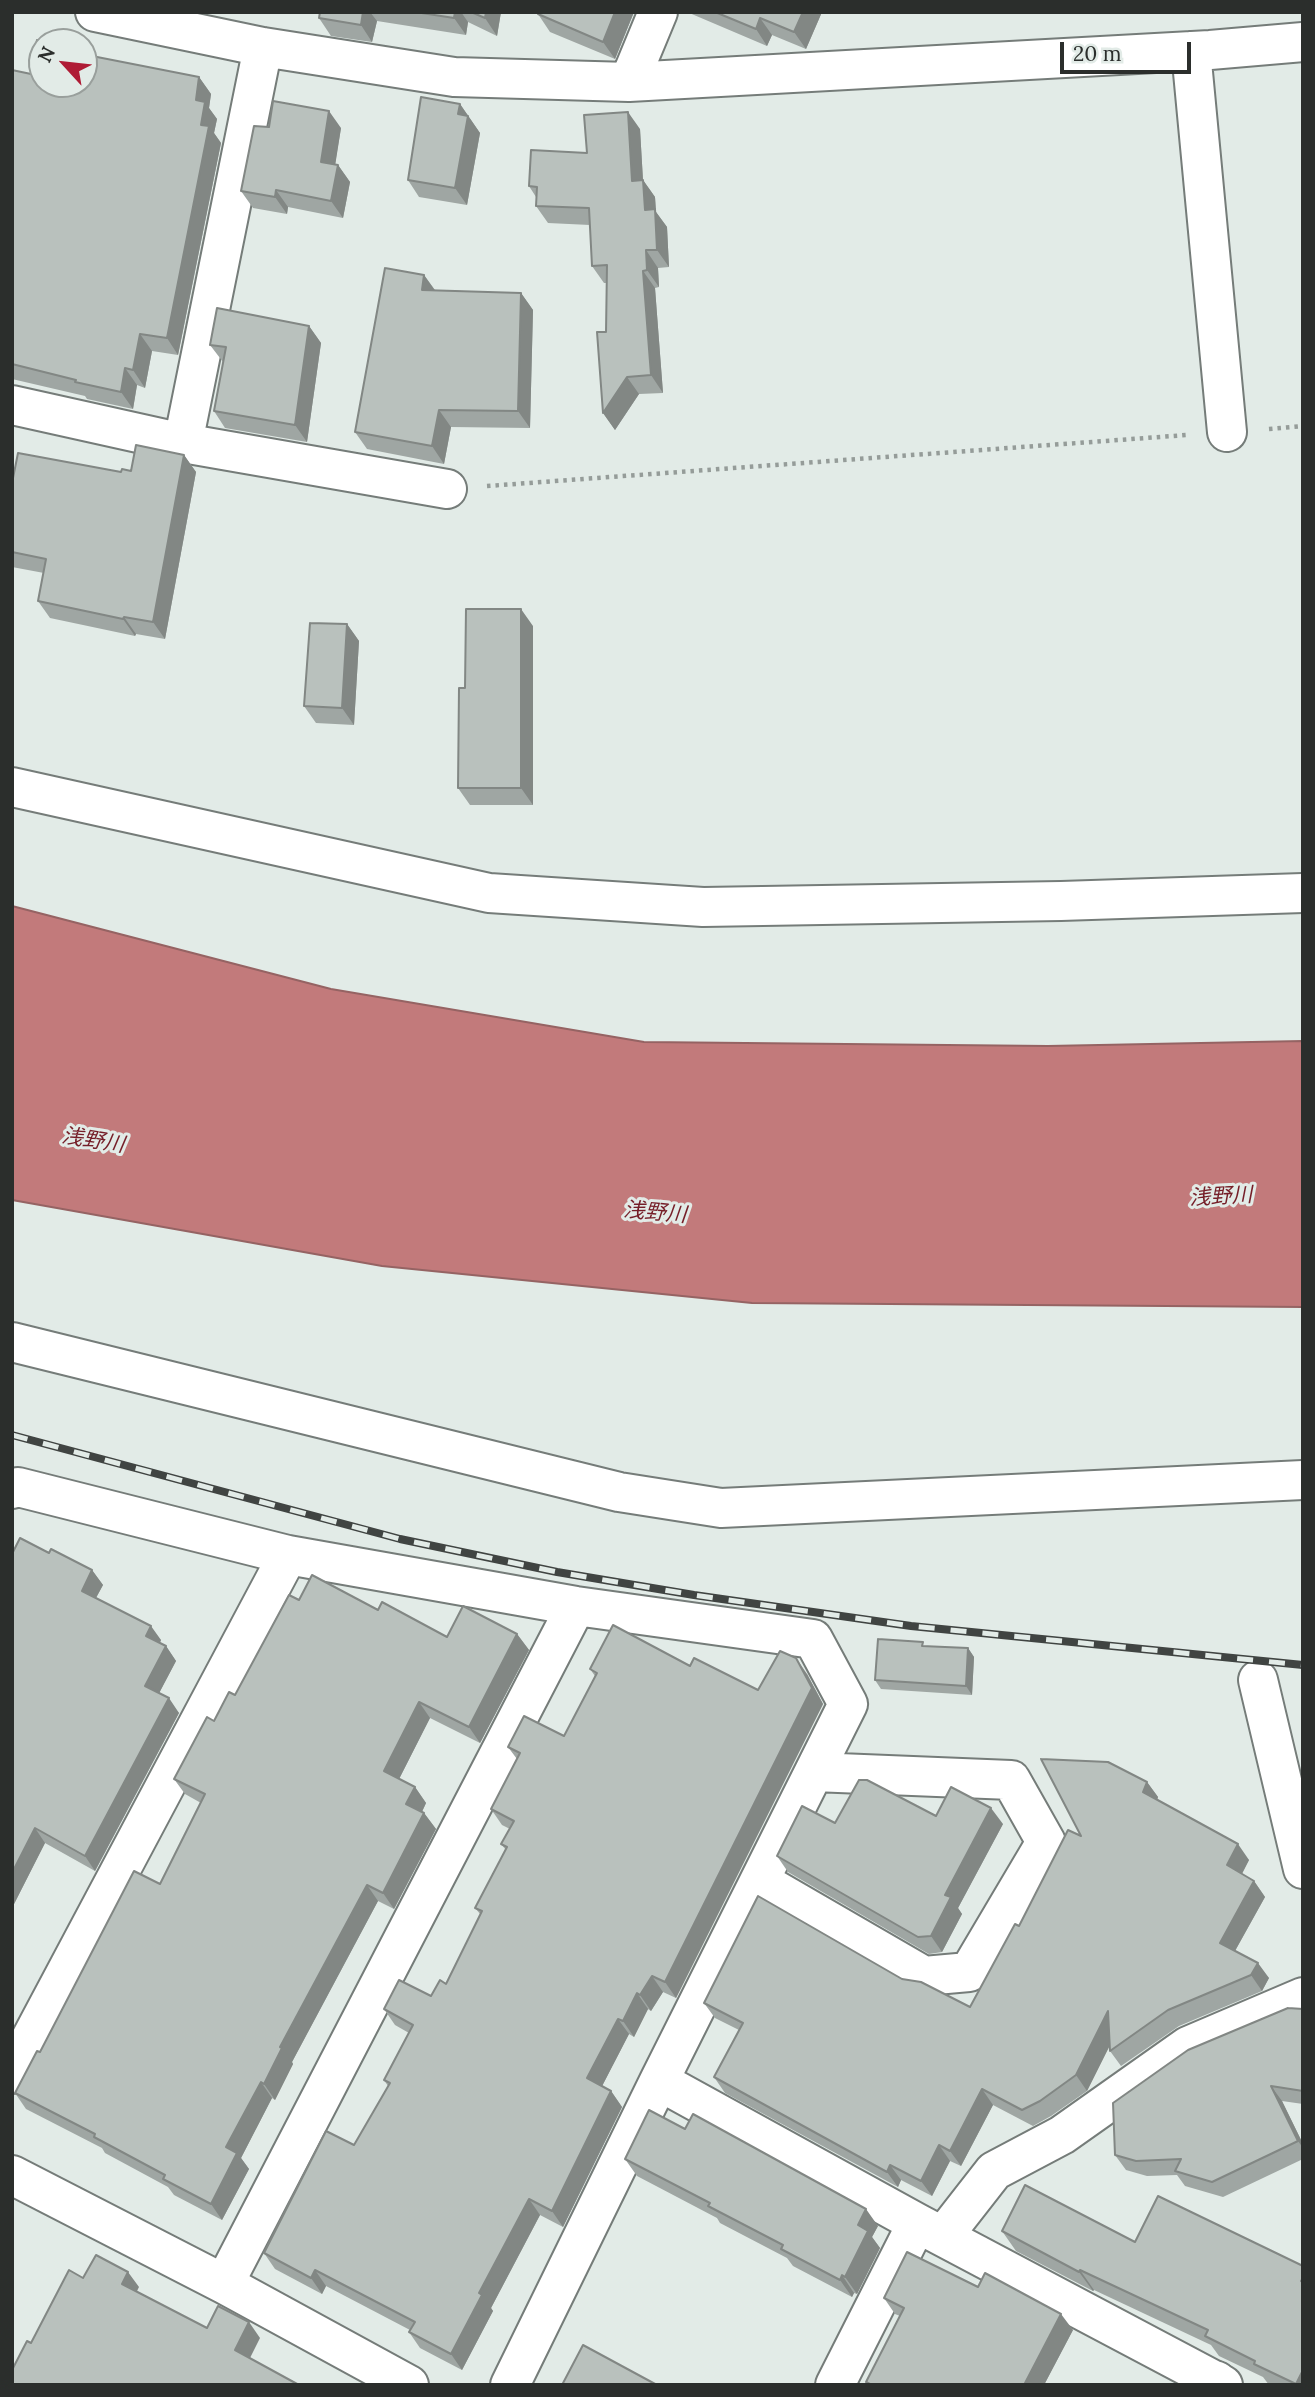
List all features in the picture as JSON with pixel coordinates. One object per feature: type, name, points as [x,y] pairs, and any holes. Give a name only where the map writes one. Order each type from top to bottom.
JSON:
[{"type":"street","points":[[95,12],[263,47],[454,77],[629,82],[1191,51],[1303,42]]},
{"type":"street","points":[[629,82],[657,12]]},
{"type":"street","points":[[183,443],[263,47]]},
{"type":"street","points":[[1191,51],[1213,433]]},
{"type":"street","points":[[12,405],[183,443],[461,488]]},
{"type":"street","points":[[12,787],[489,893],[703,908],[1303,893]]},
{"type":"street","points":[[12,1342],[619,1492],[721,1508],[1303,1480]]},
{"type":"street","points":[[12,1489],[18,1487],[288,1555],[576,1606],[813,1639],[848,1704],[510,2385]]},
{"type":"street","points":[[12,2074],[288,1555]]},
{"type":"street","points":[[224,2284],[576,1606]]},
{"type":"street","points":[[1258,1681],[1303,1868]]},
{"type":"street","points":[[760,1881],[923,1976],[969,1972],[1046,1842],[1011,1780],[814,1772]]},
{"type":"street","points":[[835,2385],[930,2229],[994,2171],[1062,2135],[1188,2046],[1303,1997]]},
{"type":"street","points":[[659,2081],[1218,2384]]},
{"type":"street","points":[[12,2175],[224,2284],[409,2385]]},
{"type":"path","points":[[1265,429],[1303,426]]},
{"type":"path","points":[[461,488],[1213,433]]},
{"type":"water","name":"浅野川","points":[[12,906],[331,989],[644,1042],[1048,1046],[1303,1041],[1303,1307],[752,1303],[382,1266],[12,1200]]},
{"type":"building","points":[[320,12],[363,12],[361,25],[319,18]]},
{"type":"building","points":[[415,12],[455,12],[454,18]]},
{"type":"building","points":[[471,12],[486,12],[485,18]]},
{"type":"building","points":[[615,12],[603,42],[538,14]]},
{"type":"building","points":[[715,12],[803,12],[794,32],[760,18],[756,29]]},
{"type":"building","points":[[98,57],[199,77],[196,100],[205,102],[201,125],[209,126],[167,338],[140,334],[133,370],[125,368],[121,392],[12,364],[12,70],[28,73],[28,98],[98,98]]},
{"type":"building","points":[[421,97],[460,104],[458,114],[468,116],[455,188],[408,180]]},
{"type":"building","points":[[273,101],[329,111],[321,162],[338,165],[331,201],[276,190],[275,197],[241,191],[254,126],[269,127]]},
{"type":"building","points":[[628,112],[632,181],[643,180],[645,210],[655,209],[657,250],[646,250],[647,270],[643,271],[651,375],[627,377],[603,413],[597,332],[606,332],[607,265],[592,266],[589,208],[536,206],[537,187],[529,186],[531,150],[587,153],[584,115]]},
{"type":"building","points":[[385,268],[424,275],[422,290],[521,293],[518,411],[439,410],[432,446],[355,432]]},
{"type":"building","points":[[217,308],[309,326],[295,425],[214,411],[226,347],[210,345]]},
{"type":"building","points":[[136,445],[184,455],[153,622],[123,619],[38,601],[46,559],[12,552],[12,483],[18,453],[121,472],[122,469],[131,471]]},
{"type":"building","points":[[466,609],[521,609],[521,788],[458,788],[459,688],[465,688]]},
{"type":"building","points":[[310,623],[347,624],[342,708],[304,706]]},
{"type":"building","points":[[20,1538],[49,1553],[51,1549],[92,1570],[82,1591],[151,1626],[146,1636],[166,1646],[145,1686],[169,1698],[85,1856],[35,1828],[12,1873],[12,1554]]},
{"type":"building","points":[[312,1575],[378,1610],[382,1602],[447,1637],[463,1606],[517,1634],[469,1727],[419,1702],[384,1771],[415,1787],[406,1804],[424,1813],[383,1893],[367,1885],[280,2047],[282,2048],[264,2084],[261,2082],[226,2147],[237,2153],[211,2204],[163,2179],[165,2175],[94,2137],[95,2134],[15,2093],[37,2051],[40,2052],[134,1871],[160,1884],[205,1794],[174,1779],[207,1717],[214,1721],[229,1692],[235,1695],[289,1595],[299,1600]]},
{"type":"building","points":[[613,1625],[690,1666],[694,1658],[758,1690],[780,1651],[796,1658],[812,1688],[665,1982],[652,1976],[640,1995],[637,1993],[623,2021],[618,2019],[587,2078],[611,2091],[552,2211],[529,2199],[479,2293],[482,2295],[451,2354],[409,2332],[415,2322],[315,2270],[311,2278],[264,2253],[326,2131],[354,2145],[390,2083],[384,2080],[413,2025],[384,2009],[399,1980],[431,1996],[440,1980],[446,1984],[482,1911],[475,1908],[507,1847],[501,1844],[514,1821],[491,1809],[520,1753],[508,1747],[524,1716],[564,1736],[597,1673],[590,1669]]},
{"type":"building","points":[[878,1639],[923,1642],[922,1646],[968,1648],[966,1686],[875,1680]]},
{"type":"building","points":[[1041,1759],[1108,1762],[1147,1782],[1143,1792],[1238,1844],[1227,1865],[1254,1881],[1220,1943],[1258,1963],[1251,1975],[1168,2010],[1110,2051],[1108,2011],[1076,2075],[1040,2101],[1022,2110],[982,2089],[950,2151],[939,2145],[921,2181],[890,2165],[887,2172],[714,2077],[743,2023],[704,2003],[758,1896],[902,1979],[921,1982],[970,2007],[1015,1924],[1019,1926],[1068,1830],[1081,1836]]},
{"type":"building","points":[[859,1780],[867,1780],[936,1816],[951,1787],[991,1808],[945,1895],[951,1897],[931,1936],[918,1937],[777,1856],[802,1806],[835,1823]]},
{"type":"building","points":[[1288,2008],[1303,2009],[1303,2091],[1271,2086],[1298,2141],[1212,2182],[1175,2171],[1181,2159],[1136,2161],[1115,2155],[1113,2103],[1188,2050]]},
{"type":"building","points":[[649,2110],[685,2129],[693,2114],[866,2209],[858,2225],[868,2231],[845,2277],[842,2275],[840,2280],[781,2249],[783,2245],[625,2159]]},
{"type":"building","points":[[1025,2185],[1135,2242],[1158,2196],[1303,2266],[1303,2370],[1296,2384],[1205,2336],[1208,2330],[1080,2270],[1079,2272],[1002,2231]]},
{"type":"building","points":[[907,2252],[978,2287],[985,2273],[1061,2314],[1024,2385],[872,2385],[866,2382],[904,2308],[884,2298]]},
{"type":"building","points":[[96,2255],[128,2272],[122,2284],[207,2328],[218,2306],[249,2322],[235,2350],[299,2385],[12,2385],[12,2370],[27,2341],[31,2343],[69,2270],[83,2278]]},
{"type":"building","points":[[583,2345],[657,2385],[562,2385]]},
{"type":"railway","points":[[12,1435],[400,1539],[557,1572],[911,1626],[1303,1665]]}]
